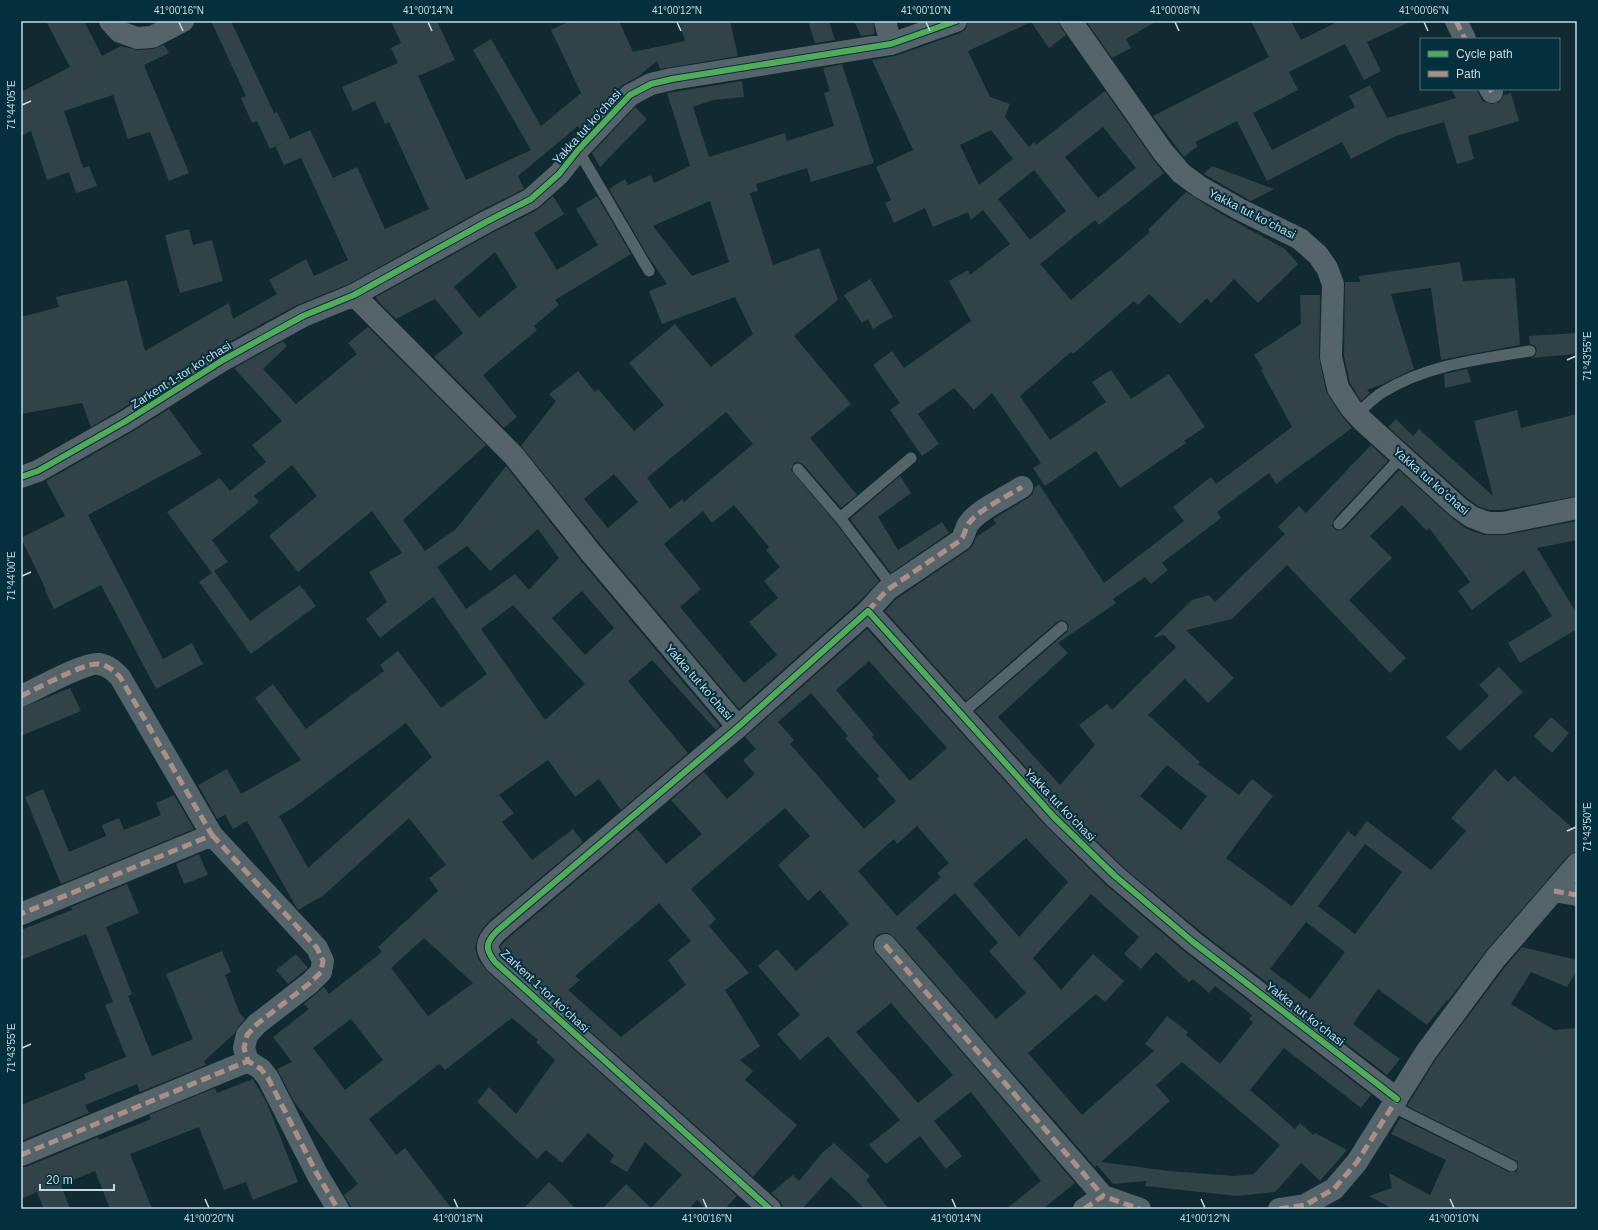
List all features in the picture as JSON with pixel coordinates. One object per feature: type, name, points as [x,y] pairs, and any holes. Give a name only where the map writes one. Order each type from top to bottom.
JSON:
[{"type":"street","points":[[110,21],[120,32],[137,38],[152,37],[183,21]]},
{"type":"street","points":[[885,21],[891,44]]},
{"type":"street","name":"Yakka tut koʻchasi","points":[[956,21],[891,44],[672,79],[651,84],[630,95],[578,150],[559,174],[531,199],[486,222],[354,295],[514,456],[591,553],[738,727],[868,610],[1054,818],[1115,876],[1193,942],[1394,1102]]},
{"type":"street","name":"Yakka tut koʻchasi","points":[[1071,21],[1163,152],[1181,173],[1200,187],[1239,209],[1300,239],[1318,254],[1327,268],[1333,284],[1331,357],[1338,388],[1351,408],[1357,414],[1459,508],[1472,517],[1488,523],[1503,523],[1577,508]]},
{"type":"street","points":[[1456,21],[1464,38]]},
{"type":"street","name":"Zarkent 1-tor koʻchasi","points":[[21,477],[38,471],[126,421],[230,356],[303,316],[354,295]]},
{"type":"street","points":[[868,610],[877,599],[892,586],[957,544],[965,534],[968,525],[974,517],[1022,487]]},
{"type":"street","points":[[21,696],[85,666],[98,664],[109,667],[120,677],[212,835],[317,948],[323,961],[321,972],[310,983],[257,1024],[247,1035],[244,1048],[248,1061],[261,1069],[268,1078],[317,1174],[338,1209]]},
{"type":"street","name":"Zarkent 1-tor koʻchasi","points":[[738,727],[497,931],[490,938],[488,953],[495,962],[770,1209]]},
{"type":"street","points":[[21,914],[212,835]]},
{"type":"street","points":[[1279,1209],[1305,1205],[1334,1190],[1357,1162],[1426,1052],[1495,960],[1577,864]]},
{"type":"street","points":[[1554,891],[1577,895]]},
{"type":"street","points":[[885,945],[1103,1196],[1140,1209]]},
{"type":"street","points":[[21,1155],[248,1061]]},
{"type":"street","points":[[1084,1209],[1103,1196]]},
{"type":"lane","points":[[578,150],[649,271]]},
{"type":"lane","points":[[1357,414],[1381,393],[1406,380],[1464,362],[1530,351]]},
{"type":"lane","points":[[1339,524],[1402,456]]},
{"type":"lane","points":[[840,518],[911,458]]},
{"type":"lane","points":[[798,469],[840,518],[892,586]]},
{"type":"lane","points":[[961,714],[1062,627]]},
{"type":"lane","points":[[1394,1102],[1512,1166]]},
{"type":"building","points":[[46,21],[84,21],[102,56],[121,46],[138,50],[153,49],[164,45],[169,53],[144,65],[189,173],[169,181],[150,132],[128,139],[113,95],[64,111],[83,168],[89,166],[97,186],[76,193],[69,172],[47,180],[31,131],[21,136],[21,92],[70,67]]},
{"type":"building","points":[[211,21],[231,21],[274,113],[277,112],[290,139],[270,149],[257,121],[252,123],[241,98],[246,96]]},
{"type":"building","points":[[391,21],[437,21],[455,60],[418,76],[466,180],[531,150],[473,50],[491,39],[541,126],[581,93],[551,30],[570,21],[619,21],[633,52],[685,41],[679,21],[730,21],[738,56],[660,69],[657,61],[639,76],[621,86],[580,130],[578,126],[518,176],[524,189],[480,211],[349,284],[297,305],[216,349],[91,427],[82,403],[21,414],[21,317],[59,307],[56,297],[127,280],[145,351],[229,303],[233,319],[277,294],[269,280],[306,259],[314,276],[348,260],[301,158],[284,165],[275,146],[310,130],[333,178],[357,167],[385,229],[429,209],[389,122],[385,124],[375,101],[353,111],[342,87],[398,63],[391,48],[401,43]]},
{"type":"building","points":[[808,21],[829,21],[835,40],[815,43]]},
{"type":"building","points":[[854,21],[873,21],[875,34],[861,36]]},
{"type":"building","points":[[968,21],[1059,21],[1061,28],[1066,35],[1049,48],[1031,22],[968,51],[990,97],[1010,104],[1005,117],[1029,147],[1034,142],[1036,145],[1105,91],[1164,173],[1099,225],[1095,220],[1040,264],[1071,300],[1150,232],[1148,230],[1186,192],[1223,215],[1285,249],[1298,264],[1258,303],[1234,279],[1211,303],[1207,298],[1180,324],[1149,294],[1138,305],[1134,301],[1073,354],[1071,352],[1020,396],[1050,440],[1106,402],[1092,382],[1111,370],[1131,399],[1169,374],[1205,427],[1184,441],[1186,443],[1120,488],[1096,451],[1045,486],[1033,468],[1041,463],[992,393],[974,410],[954,388],[918,414],[939,444],[922,456],[890,410],[900,403],[873,365],[892,351],[904,368],[971,321],[949,281],[968,270],[970,275],[1010,244],[983,210],[971,220],[968,212],[933,227],[925,208],[894,223],[885,203],[891,200],[876,167],[913,150],[872,60],[895,56],[960,33],[966,29]],"holes":[[[1103,127],[1136,168],[1098,198],[1065,157]],[[991,130],[1013,159],[979,185],[960,145]],[[1034,170],[1066,211],[1030,240],[998,199]]]},
{"type":"building","points":[[1086,21],[1157,21],[1126,39],[1131,48],[1112,58]]},
{"type":"building","points":[[1251,21],[1291,21],[1301,40],[1339,21],[1412,21],[1367,42],[1381,71],[1364,80],[1345,44],[1289,72],[1298,90],[1253,113],[1272,150],[1355,107],[1349,96],[1370,85],[1387,118],[1456,98],[1452,90],[1477,90],[1482,101],[1492,104],[1499,102],[1504,95],[1511,93],[1519,121],[1468,136],[1474,159],[1457,164],[1444,122],[1396,136],[1351,159],[1342,142],[1267,181],[1237,121],[1195,142],[1198,146],[1184,157],[1153,116],[1269,57]]},
{"type":"building","points":[[842,64],[874,163],[811,182],[807,168],[756,184],[758,191],[750,193],[773,265],[819,248],[838,300],[794,336],[851,404],[810,438],[857,495],[841,508],[803,464],[797,462],[794,463],[791,470],[835,522],[879,581],[859,602],[739,709],[601,545],[521,446],[556,401],[549,394],[578,371],[595,392],[598,389],[634,431],[664,405],[629,363],[675,324],[711,367],[753,334],[735,297],[662,324],[649,291],[667,284],[648,256],[609,189],[625,179],[628,185],[651,175],[654,183],[690,166],[667,93],[742,81],[744,97],[713,100],[693,107],[709,157],[785,133],[787,141],[834,126],[824,93],[830,91],[823,68]],"holes":[[[710,201],[729,262],[692,276],[653,226]],[[726,412],[753,444],[684,502],[682,499],[670,509],[647,478]],[[614,474],[638,502],[608,528],[584,499]],[[734,505],[769,547],[766,550],[780,567],[764,581],[778,598],[749,622],[777,655],[744,683],[680,607],[701,589],[664,544],[703,511],[712,523]]]},
{"type":"building","points":[[635,107],[647,119],[600,167],[592,153]]},
{"type":"building","points":[[1212,166],[1274,189],[1251,201],[1204,174]]},
{"type":"building","points":[[553,196],[564,214],[534,233],[557,270],[598,245],[576,209],[597,196],[631,254],[555,300],[559,305],[534,326],[537,330],[483,375],[517,417],[504,428],[434,357],[463,333],[435,299],[396,319],[378,301],[376,297],[537,210]],"holes":[[[495,252],[517,287],[479,318],[454,287]]]},
{"type":"building","points":[[189,229],[193,245],[212,240],[223,281],[180,293],[165,235]]},
{"type":"building","points":[[1460,262],[1463,281],[1515,278],[1520,345],[1441,360],[1431,288],[1391,294],[1414,369],[1367,390],[1370,393],[1361,401],[1350,383],[1344,356],[1345,282],[1360,282],[1359,276]]},
{"type":"building","points":[[870,279],[893,317],[873,329],[868,319],[862,323],[844,295]]},
{"type":"building","points":[[1300,295],[1320,295],[1319,357],[1326,391],[1341,415],[1352,428],[1276,484],[1269,473],[1217,512],[1221,518],[1162,563],[1168,570],[1151,584],[1145,577],[1113,599],[1116,603],[1058,643],[1068,653],[998,717],[1060,785],[1095,745],[1079,725],[1107,704],[1112,710],[1176,647],[1164,635],[1153,638],[1192,600],[1209,595],[1215,602],[1285,534],[1278,527],[1299,506],[1306,513],[1371,445],[1388,461],[1334,519],[1332,526],[1337,531],[1344,529],[1399,470],[1452,518],[1467,529],[1484,535],[1505,535],[1577,521],[1577,540],[1537,548],[1577,614],[1577,629],[1520,663],[1508,643],[1552,616],[1524,570],[1472,610],[1458,591],[1470,582],[1429,528],[1427,531],[1402,505],[1370,536],[1392,558],[1349,600],[1406,658],[1390,673],[1287,565],[1232,619],[1186,630],[1234,678],[1208,703],[1185,679],[1148,715],[1200,762],[1198,764],[1239,795],[1252,779],[1273,796],[1226,858],[1292,906],[1348,831],[1355,837],[1367,821],[1431,870],[1466,831],[1451,818],[1495,769],[1508,782],[1514,776],[1577,832],[1577,851],[1568,856],[1486,951],[1448,1001],[1447,1000],[1427,1025],[1378,989],[1353,1024],[1400,1059],[1387,1075],[1201,932],[1123,867],[1063,808],[975,711],[1067,632],[1069,626],[1067,622],[1061,620],[1057,622],[966,701],[885,611],[895,600],[968,550],[973,545],[976,537],[996,524],[993,519],[1028,498],[1033,493],[1034,488],[1039,484],[1104,583],[1184,521],[1173,507],[1211,477],[1216,484],[1292,427],[1261,370],[1263,369],[1254,355],[1301,324]],"holes":[[[1167,765],[1207,796],[1181,830],[1140,796]],[[1365,844],[1402,872],[1355,934],[1318,906]],[[1306,922],[1345,952],[1310,999],[1270,969]]]},
{"type":"building","points":[[368,327],[486,445],[403,520],[425,551],[456,529],[506,466],[581,561],[720,726],[716,730],[652,660],[628,681],[688,753],[621,810],[599,779],[575,797],[548,760],[499,795],[514,813],[502,822],[532,860],[573,829],[583,842],[488,922],[479,934],[475,947],[478,959],[487,971],[737,1196],[725,1209],[706,1209],[697,1200],[689,1209],[602,1209],[626,1184],[651,1208],[682,1175],[645,1142],[627,1172],[610,1162],[614,1155],[588,1133],[562,1163],[546,1150],[537,1159],[477,1102],[489,1087],[516,1114],[555,1060],[536,1042],[538,1040],[512,1018],[445,1070],[439,1064],[369,1119],[396,1155],[405,1148],[452,1209],[352,1209],[344,1195],[358,1184],[293,1100],[277,1069],[292,1062],[273,1037],[309,1009],[304,1004],[324,987],[329,994],[382,952],[378,947],[438,891],[429,878],[446,865],[409,818],[324,895],[298,910],[247,821],[233,829],[225,815],[217,819],[198,785],[227,769],[241,794],[301,760],[255,698],[273,684],[306,729],[384,671],[380,665],[398,651],[441,708],[487,674],[433,597],[380,638],[366,619],[387,602],[369,572],[402,553],[372,511],[298,572],[269,536],[317,496],[292,465],[254,496],[259,502],[212,540],[228,562],[214,571],[250,621],[300,585],[316,606],[251,654],[199,582],[212,573],[167,512],[220,478],[230,491],[266,462],[252,445],[282,421],[234,368],[283,341],[287,346],[263,369],[296,404],[357,354],[348,343]],"holes":[[[538,529],[559,558],[529,590],[515,574],[466,609],[437,567],[467,546],[490,571]],[[582,591],[614,628],[585,655],[552,618]],[[513,605],[585,684],[545,720],[481,629]],[[406,723],[432,757],[308,868],[279,816],[293,808]],[[424,938],[473,983],[428,1016],[391,968]],[[351,1019],[383,1060],[345,1090],[313,1048]]]},
{"type":"building","points":[[1577,333],[1577,354],[1531,358],[1535,356],[1537,350],[1535,346],[1530,344],[1529,336]]},
{"type":"building","points":[[1467,369],[1471,382],[1445,388],[1444,374]]},
{"type":"building","points":[[169,409],[202,454],[88,515],[163,659],[192,643],[203,664],[156,689],[101,585],[54,609],[21,538],[65,516],[46,481]]},
{"type":"building","points":[[1517,410],[1521,428],[1577,414],[1577,496],[1502,510],[1490,510],[1478,506],[1467,498],[1388,427],[1396,419],[1413,436],[1419,429],[1493,496],[1474,421]]},
{"type":"building","points":[[900,476],[911,493],[878,517],[898,550],[942,522],[949,533],[891,573],[850,519]]},
{"type":"building","points":[[867,629],[1045,825],[1106,885],[1185,952],[1371,1095],[1361,1108],[1284,1048],[1250,1090],[1295,1129],[1300,1123],[1313,1135],[1315,1133],[1347,1150],[1320,1181],[1301,1163],[1275,1192],[1237,1196],[1145,1186],[1146,1181],[1113,1184],[1097,1165],[1095,1167],[894,937],[889,933],[883,933],[877,935],[873,941],[873,947],[876,953],[1075,1183],[1043,1209],[1006,1209],[1041,1181],[971,1092],[934,1121],[962,1156],[946,1169],[920,1136],[886,1164],[869,1145],[900,1120],[828,1036],[800,1060],[777,1034],[800,1015],[758,966],[777,949],[796,971],[849,924],[820,890],[808,901],[778,865],[810,836],[785,808],[691,889],[716,919],[709,926],[749,973],[725,990],[760,1046],[740,1060],[753,1071],[745,1080],[797,1125],[753,1177],[504,954],[500,947],[506,940],[637,829],[666,864],[702,834],[671,800],[704,772],[727,799],[755,774],[743,760],[756,749],[745,737]],"holes":[[[869,661],[947,748],[910,781],[872,737],[874,735],[836,690]],[[811,693],[848,736],[845,738],[879,776],[877,779],[896,801],[864,829],[790,744],[794,740],[778,722]],[[917,826],[949,863],[937,873],[941,877],[897,916],[858,871],[894,839],[897,844]],[[1026,838],[1068,882],[1019,937],[973,884]],[[955,893],[998,943],[989,951],[1026,993],[996,1019],[916,928]],[[1091,894],[1139,937],[1124,954],[1141,969],[1156,952],[1189,982],[1193,979],[1209,993],[1215,986],[1252,1015],[1249,1019],[1253,1022],[1220,1064],[1186,1035],[1188,1032],[1167,1016],[1145,1044],[1154,1051],[1082,1115],[1028,1053],[1096,994],[1105,1002],[1124,981],[1093,954],[1061,990],[1033,958]],[[659,903],[691,941],[668,960],[686,985],[621,1037],[568,990],[580,980],[575,976]],[[891,1003],[953,1075],[918,1103],[856,1032]],[[1182,1062],[1280,1145],[1254,1174],[1235,1176],[1169,1171],[1101,1162],[1170,1101],[1156,1085]]]},
{"type":"building","points":[[1499,667],[1523,692],[1460,751],[1446,737],[1489,696],[1479,685]]},
{"type":"building","points":[[70,688],[81,711],[21,736],[21,708]]},
{"type":"building","points":[[1551,717],[1569,733],[1552,753],[1534,736]]},
{"type":"building","points":[[43,789],[69,852],[106,836],[102,825],[119,818],[124,830],[161,815],[156,803],[174,795],[194,829],[61,884],[25,797]]},
{"type":"building","points":[[199,854],[208,875],[184,884],[176,864]]},
{"type":"building","points":[[127,884],[139,913],[106,927],[132,994],[128,996],[152,1056],[193,1039],[166,974],[222,951],[231,972],[225,975],[240,1014],[245,1019],[235,1033],[204,1061],[206,1065],[140,1092],[137,1084],[85,1105],[89,1113],[21,1141],[21,1105],[86,1079],[84,1074],[126,1057],[105,1005],[113,1002],[86,934],[21,960],[21,930],[72,910],[71,907]]},
{"type":"building","points":[[1522,947],[1577,960],[1577,970],[1567,987],[1531,972],[1511,1004],[1554,1030],[1577,1028],[1577,1209],[1393,1209],[1369,1196],[1392,1188],[1389,1173],[1430,1195],[1446,1160],[1391,1134],[1400,1118],[1509,1172],[1516,1172],[1518,1169],[1518,1162],[1515,1160],[1407,1106],[1436,1059],[1505,967]]},
{"type":"building","points":[[296,954],[308,968],[288,984],[276,970]]},
{"type":"building","points":[[253,1079],[267,1103],[298,1182],[253,1200],[246,1182],[224,1190],[199,1127],[130,1154],[152,1209],[110,1209],[95,1171],[61,1185],[70,1209],[44,1209],[37,1192],[21,1199],[21,1167],[26,1167],[98,1137],[99,1140],[151,1119],[149,1115],[215,1088],[217,1093]]},
{"type":"building","points":[[834,1143],[870,1176],[866,1180],[889,1209],[865,1209],[831,1177],[802,1209],[782,1209],[782,1205],[779,1200],[771,1193],[793,1175],[799,1181],[823,1152]]},
{"type":"building","points":[[549,1182],[576,1209],[523,1209]]},
{"type":"marked path","points":[[1456,21],[1464,38]]},
{"type":"marked path","points":[[868,611],[887,590],[961,540],[968,525],[979,513],[1022,487]]},
{"type":"marked path","points":[[21,696],[83,667],[99,664],[111,669],[120,677],[212,835],[21,914]]},
{"type":"marked path","points":[[212,835],[317,948],[323,961],[321,972],[310,983],[257,1024],[247,1035],[244,1048],[248,1061],[261,1069],[268,1078],[317,1174],[338,1209]]},
{"type":"marked path","points":[[1554,891],[1577,895]]},
{"type":"marked path","points":[[885,945],[1103,1196]]},
{"type":"marked path","points":[[21,1155],[248,1061]]},
{"type":"marked path","points":[[1279,1209],[1305,1205],[1334,1189],[1357,1162],[1397,1099]]},
{"type":"marked path","points":[[1084,1209],[1103,1196],[1140,1209]]},
{"type":"cycle path","points":[[21,477],[38,471],[126,421],[223,360],[303,316],[354,295],[486,222],[531,199],[559,174],[578,150],[630,95],[651,84],[672,79],[891,44],[956,21]]},
{"type":"cycle path","points":[[770,1209],[495,962],[489,953],[488,943],[497,931],[738,727],[868,611],[1054,817],[1115,876],[1193,942],[1397,1099]]}]
